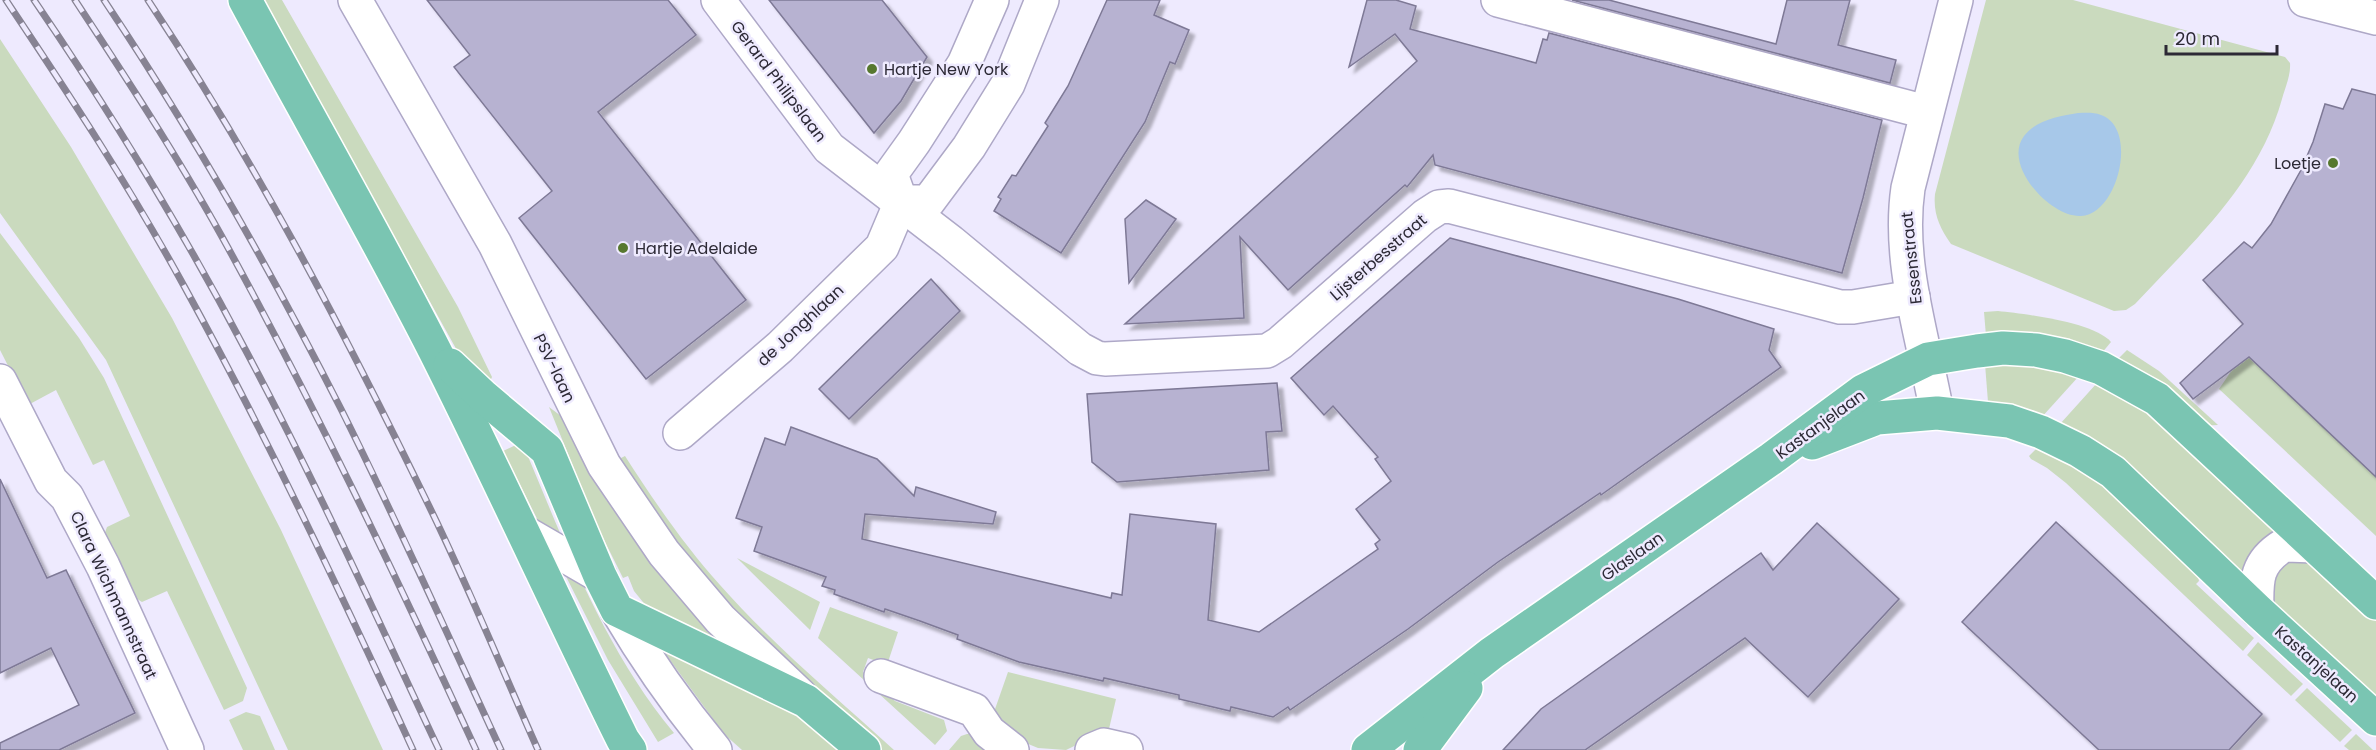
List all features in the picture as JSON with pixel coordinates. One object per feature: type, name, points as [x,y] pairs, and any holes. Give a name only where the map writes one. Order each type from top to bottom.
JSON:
[{"type":"main road","points":[[244,0],[435,350],[580,653],[630,750]]},
{"type":"main road","name":"Kastanjelaan","points":[[1771,459],[1863,391],[1928,359],[2003,348],[2036,350],[2066,356],[2101,368],[2157,399],[2376,603]]},
{"type":"main road","points":[[435,350],[484,397],[547,450],[600,576],[617,610]]},
{"type":"main road","name":"Kastanjelaan","points":[[1771,459],[1877,417],[1937,413],[2009,421],[2042,432],[2113,472],[2257,610],[2376,719]]},
{"type":"main road","name":"Glaslaan","points":[[1368,750],[1492,653],[1771,459]]},
{"type":"main road","name":"PSV-laan","points":[[617,610],[806,700],[864,750]]},
{"type":"main road","name":"Glaslaan","points":[[1420,750],[1492,653]]},
{"type":"street","name":"PSV-laan","points":[[355,0],[495,244],[604,465],[664,553],[720,619],[806,700]]},
{"type":"street","name":"Gerard Philipslaan","points":[[718,0],[829,148],[901,202]]},
{"type":"street","points":[[992,0],[964,64],[891,174],[901,202],[928,202],[969,147],[1008,84],[1042,0]]},
{"type":"street","points":[[1498,0],[1926,112]]},
{"type":"street","name":"Essenstraat","points":[[1937,413],[1928,359],[1913,297],[1906,245],[1905,208],[1926,112],[1956,0]]},
{"type":"street","points":[[2305,0],[2376,18]]},
{"type":"street","name":"Lijsterbesstraat","points":[[901,202],[1080,349],[1105,359],[1267,351],[1288,336],[1425,216],[1439,207],[1449,206],[1840,307],[1913,297]]},
{"type":"street","name":"de Jonghlaan","points":[[680,433],[780,347],[882,246],[901,202]]},
{"type":"street","name":"Clara Wichmannstraat","points":[[0,381],[51,481],[67,497],[103,566],[180,748]]},
{"type":"street","points":[[524,532],[600,576]]},
{"type":"street","points":[[2257,610],[2256,584],[2262,565],[2284,545],[2314,546]]},
{"type":"street","points":[[617,610],[678,705],[715,750]]},
{"type":"street","points":[[881,676],[974,710],[989,732],[1012,750]]},
{"type":"street","points":[[1092,750],[1104,745],[1126,750]]},
{"type":"green space","points":[[255,0],[282,0],[458,307],[492,377],[486,390],[469,372],[384,219]]},
{"type":"green space","points":[[1986,0],[2073,0],[2285,57],[2290,63],[2288,81],[2271,130],[2240,185],[2201,234],[2135,304],[2126,310],[2114,311],[1951,244],[1941,226],[1936,214],[1935,194]]},
{"type":"green space","points":[[0,39],[71,147],[172,318],[281,530],[383,750],[288,750],[106,360],[0,213]]},
{"type":"green space","points":[[0,233],[79,338],[104,378],[247,688],[243,701],[224,710],[167,591],[142,602],[131,595],[103,538],[107,527],[130,516],[104,460],[93,465],[56,390],[28,405],[0,350]]},
{"type":"green space","points":[[1998,311],[2075,324],[2102,335],[2111,342],[2101,354],[1986,336],[1984,312]]},
{"type":"green space","points":[[2127,350],[2159,371],[2218,425],[2199,426],[2117,360]]},
{"type":"green space","points":[[2252,355],[2376,477],[2376,536],[2219,389],[2232,370]]},
{"type":"green space","points":[[1985,364],[2029,364],[2079,376],[2041,418],[1988,402]]},
{"type":"green space","points":[[2097,383],[2146,406],[2280,527],[2248,559],[2241,575],[2060,424]]},
{"type":"green space","points":[[549,407],[561,416],[607,501],[614,498],[740,651],[647,607],[634,591],[628,576],[623,578],[598,528]]},
{"type":"green space","points":[[522,442],[570,556],[606,630],[649,700],[674,733],[658,742],[608,660],[503,451]]},
{"type":"green space","points":[[2039,446],[2095,477],[2195,562],[2199,581],[2196,584],[2254,638],[2243,651],[2066,483],[2031,459],[2029,456]]},
{"type":"green space","points":[[625,456],[694,554],[740,607],[894,750],[874,750],[741,630],[613,462]]},
{"type":"green space","points":[[737,558],[820,602],[810,630]]},
{"type":"green space","points":[[2307,558],[2376,616],[2376,706],[2273,605],[2268,586],[2283,562]]},
{"type":"green space","points":[[830,607],[898,632],[887,665],[868,658],[863,672],[895,701],[944,720],[947,731],[935,745],[818,638]]},
{"type":"green space","points":[[2258,642],[2303,684],[2291,696],[2247,655]]},
{"type":"green space","points":[[667,651],[753,685],[848,750],[742,750],[724,734],[664,652]]},
{"type":"green space","points":[[1008,672],[1116,699],[1109,729],[1066,750],[1038,748],[1021,741],[997,720],[994,712]]},
{"type":"green space","points":[[2307,688],[2352,730],[2340,742],[2295,700]]},
{"type":"green space","points":[[246,712],[260,716],[275,750],[243,750],[229,720]]},
{"type":"green space","points":[[971,734],[990,750],[949,750],[961,736]]},
{"type":"green space","points":[[2356,734],[2373,750],[2349,750],[2344,746]]},
{"type":"water","points":[[2078,113],[2098,114],[2113,123],[2119,136],[2121,152],[2114,187],[2105,202],[2094,212],[2081,216],[2069,214],[2044,199],[2024,175],[2019,161],[2019,148],[2024,136],[2035,126]]},
{"type":"building","points":[[427,0],[668,0],[696,35],[598,112],[746,300],[646,379],[519,218],[552,191],[454,67],[470,55]]},
{"type":"building","name":"Hartje New York","points":[[769,0],[882,0],[927,57],[901,101],[874,133]]},
{"type":"building","points":[[1107,0],[1160,0],[1154,15],[1189,30],[1175,64],[1170,62],[1145,122],[1061,253],[994,211],[1001,199],[998,197],[1012,175],[1016,176],[1048,126],[1045,123],[1068,86]]},
{"type":"building","points":[[1367,0],[1396,0],[1416,6],[1410,29],[1536,63],[1543,39],[1547,40],[1549,33],[1882,120],[1842,273],[1435,165],[1433,155],[1407,187],[1405,185],[1288,290],[1240,237],[1244,318],[1125,324],[1417,61],[1395,34],[1349,67]]},
{"type":"building","points":[[1572,0],[1609,0],[1776,44],[1787,0],[1850,0],[1838,45],[1896,60],[1890,83]]},
{"type":"building","points":[[2352,89],[2376,95],[2376,477],[2249,357],[2193,399],[2180,383],[2243,324],[2203,280],[2244,242],[2252,248],[2271,224],[2301,170],[2325,104],[2343,109]]},
{"type":"building","points":[[1146,200],[1176,219],[1129,283],[1125,219]]},
{"type":"building","points":[[1450,238],[1678,299],[1774,329],[1769,350],[1781,367],[1601,495],[1600,493],[1498,562],[1408,629],[1290,710],[1288,707],[1273,717],[1231,707],[1230,711],[1179,699],[1179,695],[1019,662],[957,639],[958,635],[920,621],[885,609],[884,612],[834,594],[835,590],[822,586],[826,577],[754,551],[762,527],[736,518],[765,438],[785,445],[791,427],[877,459],[914,496],[916,487],[996,512],[993,524],[865,514],[862,539],[1111,598],[1112,593],[1122,595],[1130,514],[1216,524],[1208,620],[1259,632],[1378,549],[1375,544],[1380,540],[1356,509],[1391,481],[1375,459],[1378,457],[1333,406],[1324,415],[1291,378]]},
{"type":"building","points":[[931,279],[960,311],[849,419],[819,389]]},
{"type":"building","points":[[1277,383],[1282,431],[1266,432],[1269,470],[1117,482],[1092,462],[1087,394]]},
{"type":"building","points":[[0,479],[47,578],[66,570],[135,713],[59,750],[0,750],[0,743],[79,705],[51,648],[0,673]]},
{"type":"building","points":[[2056,522],[2262,714],[2229,750],[2099,750],[1962,622]]},
{"type":"building","points":[[1817,523],[1899,599],[1808,697],[1745,638],[1585,750],[1503,750],[1541,709],[1761,553],[1773,570]]},
{"type":"railway","points":[[6,0],[120,177],[184,286],[303,516],[413,750]]},
{"type":"railway","points":[[34,0],[91,85],[145,172],[221,304],[321,498],[439,750]]},
{"type":"railway","points":[[75,0],[186,175],[255,298],[353,490],[476,750]]},
{"type":"railway","points":[[104,0],[168,99],[258,252],[314,357],[382,494],[501,750]]},
{"type":"railway","points":[[148,0],[262,185],[331,312],[443,536],[538,750]]},
{"type":"place","name":"Hartje New York","points":[[872,69]]},
{"type":"place","name":"Loetje","points":[[2333,163]]},
{"type":"place","name":"Hartje Adelaide","points":[[623,248]]}]
